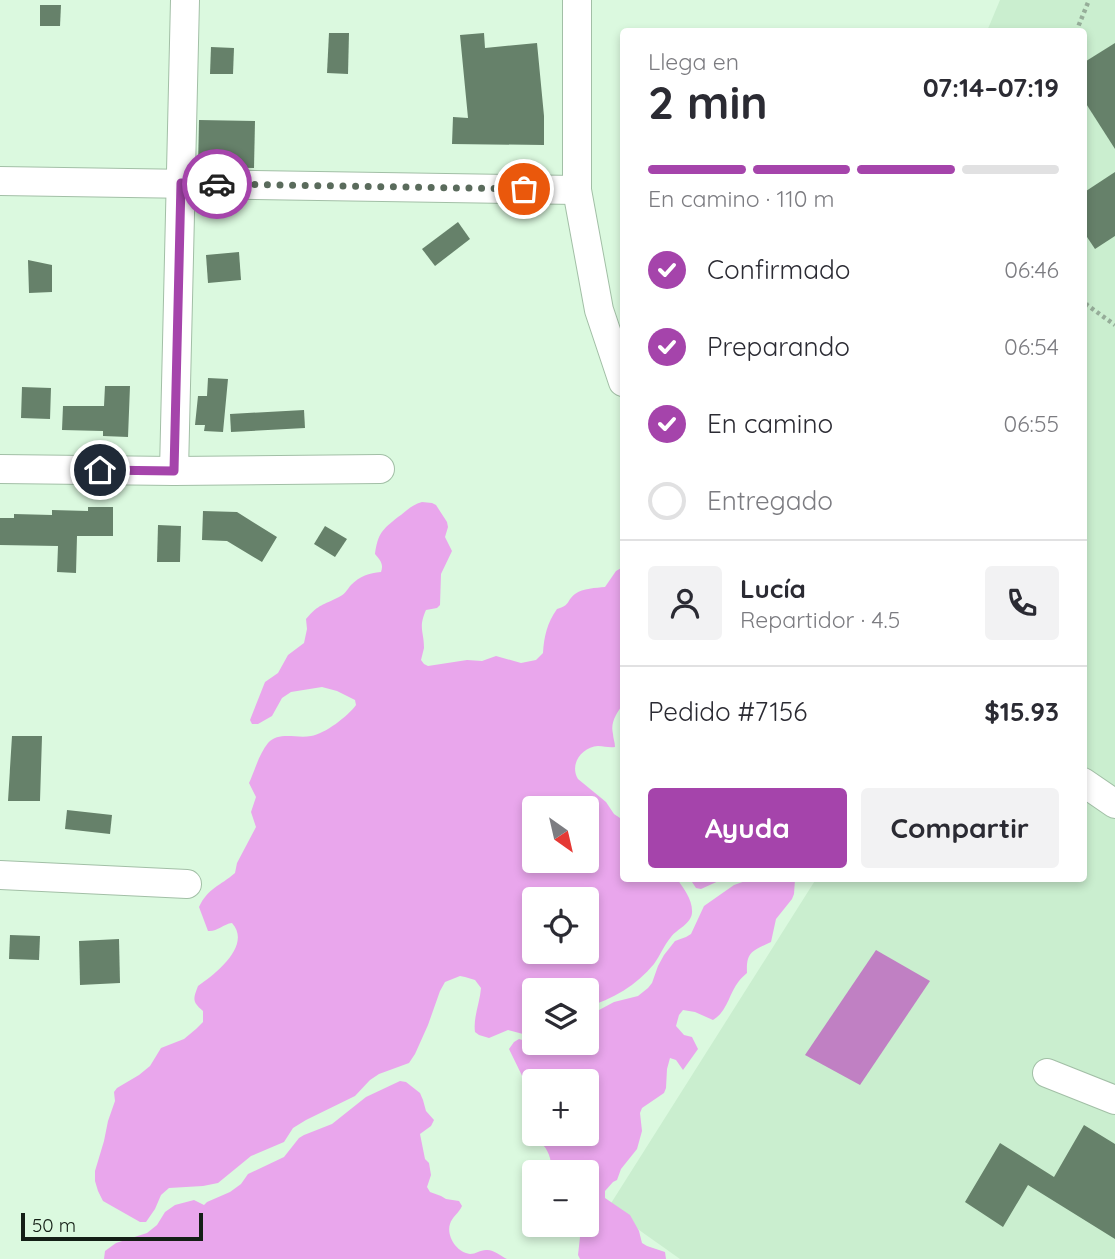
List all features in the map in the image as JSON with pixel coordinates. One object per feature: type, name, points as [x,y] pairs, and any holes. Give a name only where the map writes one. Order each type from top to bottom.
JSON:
[{"type":"street","points":[[174,471],[185,0]]},
{"type":"street","points":[[577,0],[577,190],[599,310],[620,373]]},
{"type":"street","points":[[0,181],[577,190]]},
{"type":"street","points":[[0,469],[380,469]]},
{"type":"street","points":[[1087,785],[1115,804]]},
{"type":"street","points":[[0,875],[187,884]]},
{"type":"street","points":[[1047,1073],[1115,1100]]},
{"type":"path","points":[[1078,28],[1089,0]]},
{"type":"path","points":[[1087,305],[1115,325]]},
{"type":"shaded area","points":[[1000,0],[1115,0],[1115,1259],[680,1259],[608,1208],[814,882],[1087,882],[1087,28],[988,28]]},
{"type":"shaded area","points":[[422,502],[436,505],[447,522],[445,537],[452,551],[441,574],[440,605],[426,610],[422,621],[424,648],[421,660],[428,666],[467,660],[482,661],[496,656],[521,663],[536,660],[543,653],[547,630],[557,609],[578,592],[605,587],[620,569],[620,709],[612,726],[615,747],[592,747],[582,753],[576,762],[578,779],[599,796],[522,796],[522,873],[599,873],[599,796],[620,818],[620,882],[679,882],[690,899],[691,917],[666,943],[647,972],[623,991],[599,1002],[599,978],[522,978],[522,1034],[508,1030],[489,1038],[479,1035],[475,1032],[475,1026],[481,988],[475,980],[460,976],[445,982],[409,1063],[379,1074],[355,1096],[293,1128],[284,1142],[251,1156],[218,1183],[169,1188],[161,1195],[146,1222],[140,1222],[103,1201],[95,1181],[95,1171],[115,1101],[114,1092],[150,1066],[161,1048],[184,1039],[203,1022],[203,1011],[194,1000],[198,986],[222,967],[238,940],[232,923],[208,931],[199,907],[210,891],[235,873],[237,863],[256,827],[251,812],[256,797],[249,783],[260,757],[272,739],[317,735],[342,719],[356,705],[355,700],[322,687],[291,692],[282,698],[272,716],[258,724],[252,724],[250,720],[265,682],[278,673],[288,655],[304,643],[306,619],[318,607],[342,595],[358,579],[381,572],[382,564],[375,554],[379,536],[409,508]]},
{"type":"shaded area","points":[[692,882],[716,882],[701,889],[696,888]]},
{"type":"shaded area","points":[[742,882],[795,882],[792,899],[776,919],[771,942],[749,956],[747,973],[736,986],[722,1012],[713,1020],[683,1010],[679,1015],[676,1026],[684,1035],[692,1037],[698,1049],[683,1070],[676,1060],[670,1058],[664,1093],[642,1108],[640,1113],[642,1131],[637,1149],[621,1169],[617,1180],[605,1191],[605,1198],[630,1215],[642,1243],[665,1252],[666,1259],[580,1259],[580,1237],[599,1237],[599,1160],[550,1160],[544,1146],[599,1146],[599,1069],[522,1069],[522,1076],[509,1049],[519,1039],[522,1040],[522,1055],[599,1055],[599,1010],[614,1002],[638,996],[648,988],[664,955],[675,941],[691,934],[704,906],[734,885]]},
{"type":"shaded area","points":[[876,950],[930,981],[860,1085],[805,1055]]},
{"type":"shaded area","points":[[400,1081],[406,1082],[420,1093],[426,1111],[434,1120],[431,1126],[420,1134],[431,1175],[427,1187],[430,1192],[446,1199],[459,1201],[462,1206],[450,1224],[454,1243],[465,1253],[489,1250],[507,1259],[104,1259],[105,1251],[116,1243],[147,1233],[157,1225],[165,1212],[175,1205],[194,1200],[204,1205],[230,1192],[241,1184],[248,1174],[284,1157],[299,1138],[332,1124],[366,1097]]},
{"type":"building","points":[[40,5],[61,5],[60,26],[40,26]]},
{"type":"building","points":[[329,33],[349,33],[348,74],[327,73]]},
{"type":"building","points":[[484,33],[485,48],[537,43],[544,145],[452,144],[453,117],[468,118],[460,35]]},
{"type":"building","points":[[1115,43],[1115,149],[1087,105],[1087,60]]},
{"type":"building","points":[[211,47],[234,48],[233,74],[210,74]]},
{"type":"building","points":[[199,120],[255,121],[254,168],[198,167]]},
{"type":"building","points":[[1115,172],[1115,236],[1095,249],[1087,237],[1087,190]]},
{"type":"building","points":[[458,222],[470,239],[435,266],[422,249]]},
{"type":"building","points":[[239,252],[241,280],[208,283],[206,255]]},
{"type":"building","points":[[28,260],[52,265],[52,292],[29,293]]},
{"type":"building","points":[[208,378],[228,379],[223,432],[204,431],[205,425],[195,425],[198,396],[207,396]]},
{"type":"building","points":[[105,386],[130,386],[128,437],[103,436],[103,431],[62,430],[63,406],[104,406]]},
{"type":"building","points":[[22,387],[51,388],[50,419],[21,418]]},
{"type":"building","points":[[304,410],[305,428],[231,432],[230,414]]},
{"type":"building","points":[[88,507],[113,507],[113,536],[77,536],[76,573],[57,572],[58,546],[0,545],[0,518],[14,518],[14,514],[52,515],[52,510],[88,511]]},
{"type":"building","points":[[203,511],[237,512],[277,537],[262,562],[227,541],[202,540]]},
{"type":"building","points":[[158,525],[181,526],[180,562],[157,562]]},
{"type":"building","points":[[325,526],[347,539],[335,557],[314,544]]},
{"type":"building","points":[[12,736],[42,736],[40,801],[8,801]]},
{"type":"building","points":[[67,810],[112,815],[110,834],[65,829]]},
{"type":"building","points":[[10,935],[40,936],[39,960],[9,959]]},
{"type":"building","points":[[119,939],[120,983],[80,985],[79,941]]},
{"type":"building","points":[[1084,1125],[1115,1144],[1115,1239],[1028,1185],[1003,1227],[965,1202],[1000,1143],[1054,1177]]},
{"type":"way so far","points":[[217,184],[524,189]]},
{"type":"route","points":[[100,470],[174,471],[181,183],[217,184]]}]
